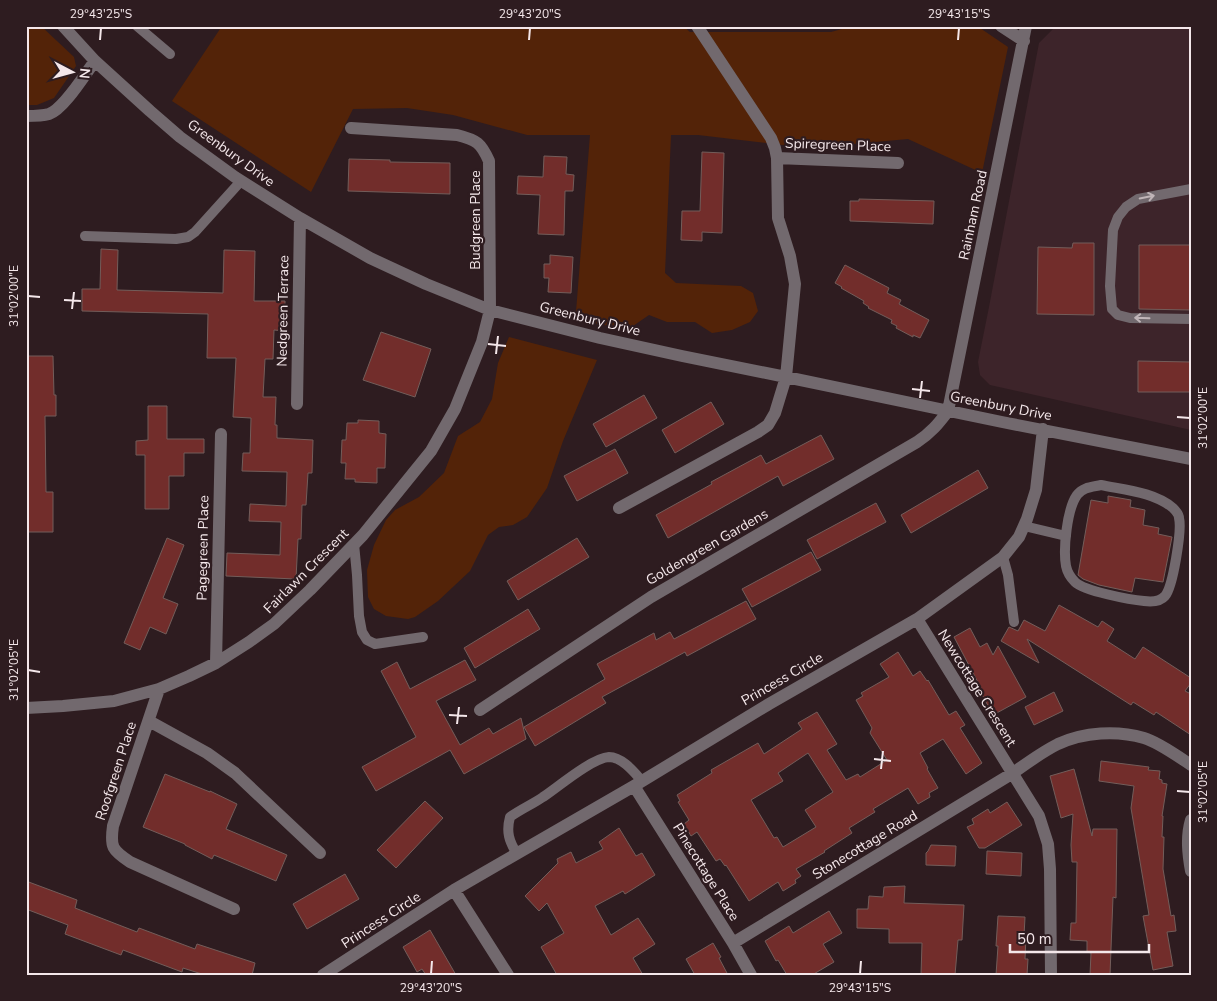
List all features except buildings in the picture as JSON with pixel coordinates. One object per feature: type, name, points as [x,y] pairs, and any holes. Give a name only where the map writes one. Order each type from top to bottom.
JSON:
[{"type":"street","name":"Greenbury Drive","points":[[63,26],[95,61],[180,137],[241,181],[340,242],[426,284],[490,310],[600,338],[682,356],[1191,459]]},
{"type":"street","name":"Spiregreen Place","points":[[619,508],[768,425],[775,413],[786,376],[795,284],[790,256],[778,218],[777,158],[775,148],[771,138],[697,26]]},
{"type":"street","points":[[1001,26],[1024,41]]},
{"type":"street","name":"Rainham Road","points":[[948,411],[1026,26]]},
{"type":"street","points":[[26,116],[41,116],[51,113],[60,107],[95,61]]},
{"type":"street","name":"Budgreen Place","points":[[352,128],[457,135],[472,139],[483,148],[490,161],[490,310]]},
{"type":"street","name":"Spiregreen Place","points":[[777,158],[898,163]]},
{"type":"street","name":"Nedgreen Terrace","points":[[296,404],[300,218]]},
{"type":"street","name":"Fairlawn Crescent","points":[[26,708],[114,700],[158,689],[216,663],[274,624],[354,544],[431,451],[454,408],[469,374],[482,342],[490,310]]},
{"type":"street","name":"Goldengreen Gardens","points":[[480,710],[652,597],[917,442],[929,434],[948,411]]},
{"type":"street","name":"Princess Circle","points":[[323,975],[454,890],[917,619],[1003,556],[1020,537],[1036,490],[1043,429]]},
{"type":"street","name":"Pagegreen Place","points":[[216,663],[221,434]]},
{"type":"street","name":"Newcottage Crescent","points":[[917,619],[1039,816],[1048,844],[1050,869],[1051,975]]},
{"type":"street","name":"Roofgreen Place","points":[[158,689],[113,826],[111,840],[114,849],[120,856],[130,862],[234,909]]},
{"type":"street","points":[[149,721],[207,754],[235,773],[320,854]]},
{"type":"street","points":[[1013,773],[1060,743],[1100,733],[1146,738],[1191,765]]},
{"type":"street","name":"Stonecottage Road","points":[[733,943],[1013,773]]},
{"type":"street","name":"Pinecottage Place","points":[[638,784],[751,975]]},
{"type":"street","points":[[1191,820],[1187,839],[1191,871]]},
{"type":"street","points":[[454,890],[508,975]]},
{"type":"lane","points":[[137,26],[170,54]]},
{"type":"lane","points":[[85,236],[188,237],[241,181]]},
{"type":"lane","points":[[1191,189],[1138,199],[1126,206],[1118,217],[1113,230],[1110,286],[1112,309],[1118,315],[1130,318],[1191,319]]},
{"type":"lane","points":[[1101,485],[1155,498],[1174,509],[1179,516],[1180,524],[1175,569],[1170,589],[1164,598],[1156,601],[1144,601],[1103,593],[1077,584],[1071,578],[1066,567],[1066,536],[1072,505],[1078,494],[1087,487],[1101,485]]},
{"type":"lane","points":[[1024,526],[1066,536]]},
{"type":"lane","points":[[354,544],[359,616],[362,632],[367,640],[375,644],[423,637]]},
{"type":"lane","points":[[1003,556],[1008,575],[1014,622]]},
{"type":"lane","points":[[517,854],[509,842],[508,826],[510,817],[598,760],[609,757],[618,759],[629,767],[638,784]]},
{"type":"shaded area","points":[[26,26],[41,26],[74,57],[76,66],[54,98],[37,105],[26,105]]},
{"type":"shaded area","points":[[222,26],[683,26],[690,32],[831,32],[853,26],[977,26],[1008,47],[982,173],[908,139],[809,148],[698,135],[671,135],[665,273],[676,283],[741,286],[753,293],[758,311],[750,322],[732,330],[712,333],[695,322],[667,322],[649,315],[633,326],[599,325],[576,312],[590,135],[527,135],[453,115],[407,108],[353,109],[311,192],[172,101]]},
{"type":"shaded area","points":[[1067,26],[1191,27],[1191,430],[990,385],[980,375],[978,362],[1039,43],[1054,28]]},
{"type":"shaded area","points":[[509,337],[597,360],[563,441],[547,488],[527,517],[513,525],[499,527],[488,535],[470,571],[438,601],[415,617],[408,619],[386,616],[374,609],[368,597],[367,570],[374,545],[386,520],[395,510],[419,497],[444,473],[458,436],[480,422],[492,399],[498,363]]}]
